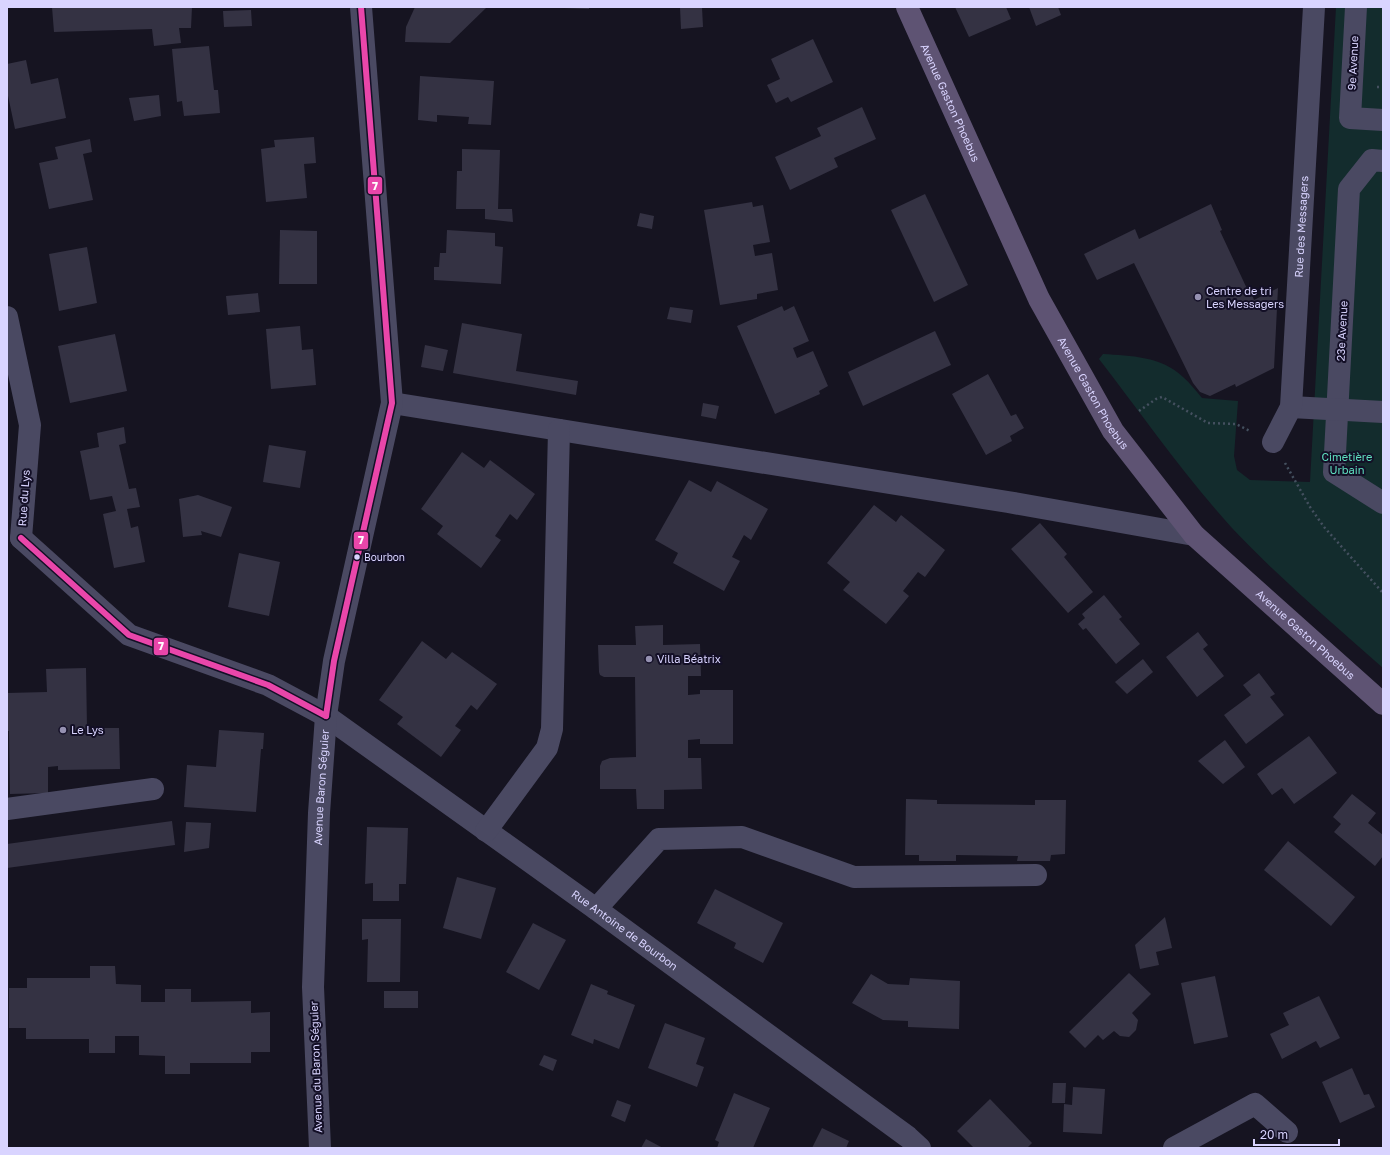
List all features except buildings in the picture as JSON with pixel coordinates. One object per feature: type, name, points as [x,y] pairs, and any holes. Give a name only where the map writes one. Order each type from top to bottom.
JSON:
[{"type":"main road","name":"Avenue Gaston Phoebus","points":[[907,7],[1038,299],[1113,431],[1194,535],[1383,704]]},
{"type":"street","name":"Avenue Baron Séguier","points":[[313,987],[319,813],[326,716],[334,661],[392,403],[361,7]]},
{"type":"street","name":"Rue des Messagers","points":[[1273,442],[1291,407],[1314,7]]},
{"type":"street","name":"9e Avenue","points":[[1356,7],[1350,118],[1383,120]]},
{"type":"street","name":"23e Avenue","points":[[1377,161],[1349,189],[1334,472],[1383,503]]},
{"type":"street","name":"Rue du Lys","points":[[7,317],[30,425],[14,542],[129,635],[268,685],[326,716]]},
{"type":"street","points":[[392,403],[1008,502],[1194,535]]},
{"type":"street","points":[[1291,407],[1383,412]]},
{"type":"street","points":[[486,832],[547,748],[552,729],[559,430]]},
{"type":"street","name":"Rue Antoine de Bourbon","points":[[326,716],[486,832],[596,908],[908,1137],[920,1148]]},
{"type":"street","points":[[7,809],[153,789]]},
{"type":"street","points":[[596,908],[659,840],[742,837],[854,877],[1036,875]]},
{"type":"street","name":"Avenue du Baron Séguier","points":[[313,987],[320,1148]]},
{"type":"street","points":[[1174,1148],[1255,1104],[1287,1132]]},
{"type":"path","points":[[1139,412],[1156,399],[1162,397],[1208,423],[1236,424],[1273,442],[1320,522],[1383,593]]},
{"type":"green space","name":"Cimetière Urbain","points":[[1336,7],[1383,7],[1383,668],[1287,582],[1232,528],[1180,466],[1099,359],[1103,354],[1145,358],[1155,361],[1174,370],[1183,377],[1202,398],[1238,401],[1234,456],[1237,470],[1250,480],[1310,482]]},
{"type":"transit line","name":"7","points":[[326,716],[334,661],[392,403],[361,7]]},
{"type":"transit line","name":"7","points":[[21,538],[129,635],[268,685],[326,716]]},
{"type":"place","name":"Centre de tri Les Messagers","points":[[1198,297]]},
{"type":"place","name":"Bourbon","points":[[357,557]]},
{"type":"place","name":"Villa Béatrix","points":[[649,659]]},
{"type":"place","name":"Le Lys","points":[[63,730]]}]
